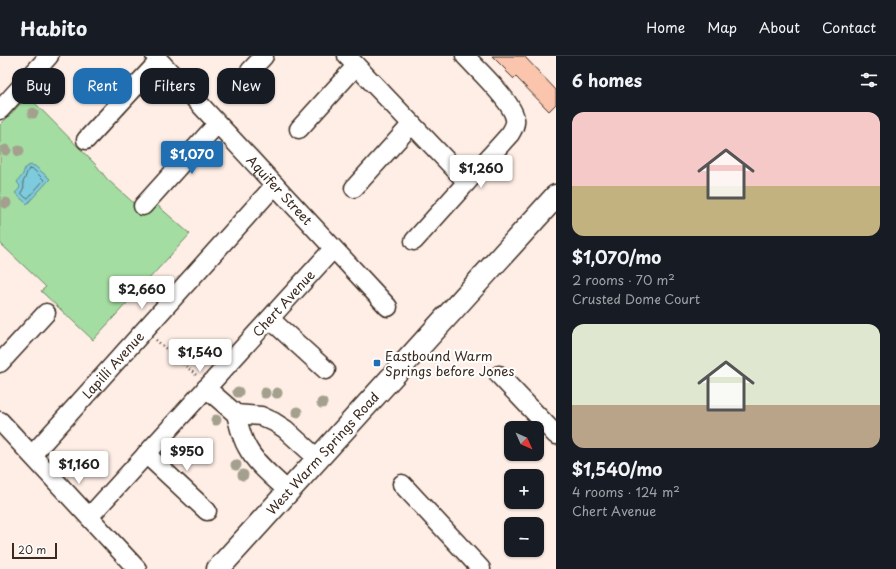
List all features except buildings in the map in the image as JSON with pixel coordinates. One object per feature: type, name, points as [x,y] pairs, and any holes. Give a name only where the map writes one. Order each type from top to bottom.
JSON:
[{"type":"main road","name":"West Warm Springs Road","points":[[218,569],[556,196]]},
{"type":"street","points":[[0,110],[49,56]]},
{"type":"street","points":[[253,68],[264,56]]},
{"type":"street","points":[[414,241],[510,134],[516,120],[511,107],[505,99],[465,56]]},
{"type":"street","points":[[86,140],[157,58]]},
{"type":"street","name":"Aquifer Street","points":[[157,58],[388,307]]},
{"type":"street","points":[[299,129],[352,61],[467,182]]},
{"type":"street","points":[[143,206],[218,124]]},
{"type":"street","points":[[354,188],[412,124]]},
{"type":"street","name":"Lapilli Avenue","points":[[32,455],[275,185]]},
{"type":"street","name":"Chert Avenue","points":[[89,517],[333,249]]},
{"type":"street","points":[[0,363],[46,313]]},
{"type":"street","points":[[270,319],[326,370]]},
{"type":"street","points":[[499,375],[556,435]]},
{"type":"street","points":[[207,387],[236,414],[241,434],[247,448],[258,462],[288,491]]},
{"type":"street","points":[[236,414],[261,416],[274,422],[285,429],[318,459]]},
{"type":"street","points":[[0,421],[137,569]]},
{"type":"street","points":[[146,454],[207,511]]},
{"type":"street","points":[[402,484],[481,569]]},
{"type":"path","points":[[144,330],[207,387]]},
{"type":"green space","points":[[20,104],[36,104],[96,165],[107,179],[147,215],[157,205],[190,234],[93,340],[41,291],[46,287],[0,243],[0,125]]},
{"type":"water","points":[[31,165],[35,166],[50,179],[27,204],[15,193],[20,186],[17,182],[25,169]]},
{"type":"place","name":"Eastbound Warm Springs before Jones","points":[[377,363]]}]
